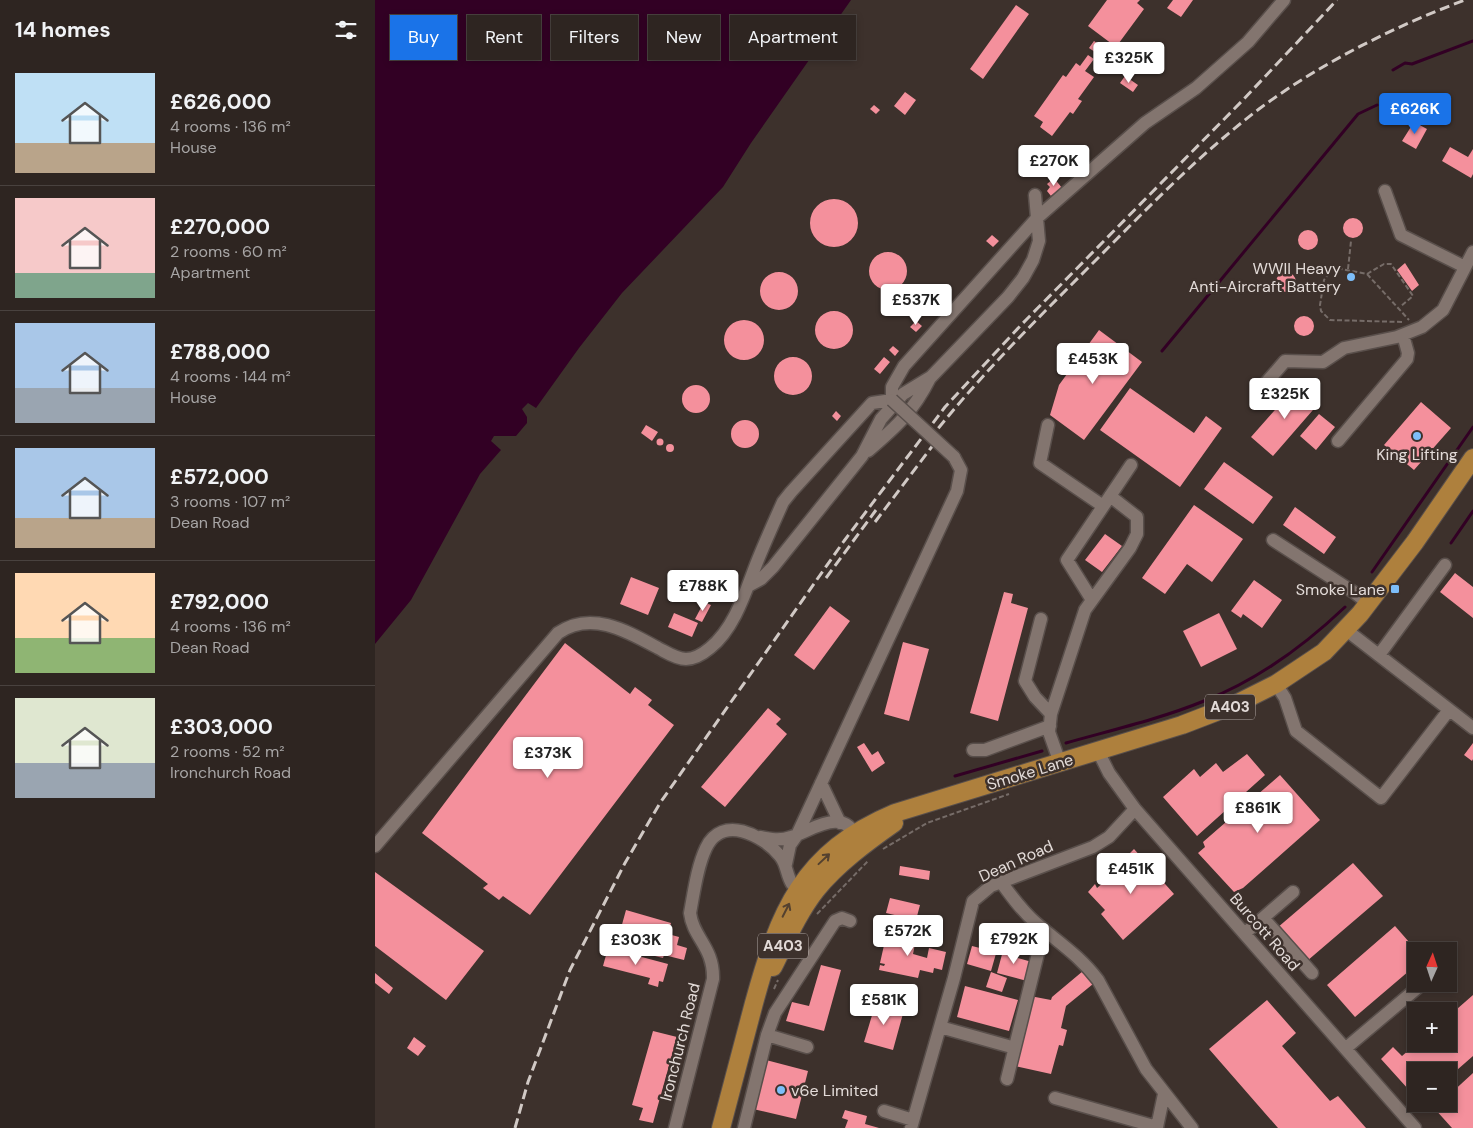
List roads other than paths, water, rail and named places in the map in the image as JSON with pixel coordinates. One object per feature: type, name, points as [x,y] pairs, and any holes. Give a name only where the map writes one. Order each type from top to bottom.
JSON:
[{"type":"highway","name":"Smoke Lane","points":[[861,848],[894,822],[922,806],[1182,725],[1234,705],[1276,684],[1324,652],[1368,604],[1415,542],[1473,458]]},
{"type":"highway","name":"A403","points":[[721,1128],[772,940],[798,888],[821,862],[861,848]]},
{"type":"highway","name":"A403","points":[[754,1005],[797,920],[817,889],[861,848]]},
{"type":"street","points":[[786,864],[790,845],[797,835],[957,491],[961,470],[954,458],[892,400],[891,386],[904,366],[1037,218],[1145,123],[1196,88],[1248,42],[1284,0]]},
{"type":"street","points":[[1385,191],[1401,235],[1465,267]]},
{"type":"street","points":[[750,585],[761,579],[773,566],[862,456],[896,427],[918,402],[931,377],[1008,297],[1023,278],[1033,260],[1039,241],[1035,195]]},
{"type":"street","points":[[1259,391],[1285,361],[1323,362],[1344,348],[1403,335],[1429,323],[1439,314],[1473,252]]},
{"type":"street","points":[[1338,441],[1407,359],[1408,353],[1403,335]]},
{"type":"street","points":[[375,846],[558,633],[566,628],[593,623],[610,625],[625,630],[675,656],[686,659],[700,655],[711,648],[734,616],[750,585],[783,502],[872,403],[892,400]]},
{"type":"street","points":[[1048,425],[1041,463],[1137,517],[1137,534],[1130,548],[1085,610],[1050,720],[1049,732],[1060,763]]},
{"type":"street","points":[[1092,600],[1067,560],[1131,465]]},
{"type":"street","points":[[1273,540],[1355,593],[1368,604]]},
{"type":"street","points":[[1379,655],[1445,565]]},
{"type":"street","points":[[1041,619],[1025,681],[1050,720]]},
{"type":"street","points":[[1345,629],[1473,728]]},
{"type":"street","points":[[1276,684],[1285,698],[1296,731],[1381,798],[1388,792],[1449,710]]},
{"type":"street","points":[[973,750],[985,750],[1050,720]]},
{"type":"street","name":"Burcott Road","points":[[1098,751],[1109,773],[1135,810],[1415,1128]]},
{"type":"street","points":[[821,783],[840,823],[861,848]]},
{"type":"street","name":"Dean Road","points":[[884,1111],[912,1124],[954,978],[973,901],[982,892],[1001,882],[1093,847],[1109,837],[1135,810]]},
{"type":"street","points":[[759,837],[780,839],[797,835],[821,823],[840,823]]},
{"type":"street","name":"Ironchurch Road","points":[[675,1128],[713,979],[712,960],[691,921],[690,913],[702,858],[707,846],[722,832],[745,831],[759,837],[775,850],[786,864],[789,878],[798,888]]},
{"type":"street","points":[[1001,882],[1023,911],[1070,948],[1099,980],[1133,1047],[1164,1094],[1192,1128]]},
{"type":"street","points":[[798,888],[807,891],[817,889]]},
{"type":"street","points":[[1245,933],[1293,892]]},
{"type":"street","points":[[744,1128],[767,1035],[775,1014],[835,921],[842,918],[850,921]]},
{"type":"street","points":[[1263,918],[1312,973]]},
{"type":"street","points":[[1007,1079],[1044,929]]},
{"type":"street","points":[[1346,1048],[1412,992]]},
{"type":"street","points":[[939,1028],[1008,1046]]},
{"type":"street","points":[[767,1035],[807,1047]]},
{"type":"street","points":[[1055,1098],[1157,1127],[1164,1094]]},
{"type":"waterway","points":[[1393,70],[1405,63],[1412,64],[1473,41]]},
{"type":"waterway","points":[[1162,351],[1358,114],[1377,105]]},
{"type":"waterway","points":[[1372,572],[1473,427]]},
{"type":"waterway","points":[[1451,543],[1473,511]]},
{"type":"waterway","points":[[1066,743],[1136,724],[1224,693],[1279,661],[1345,607]]},
{"type":"waterway","points":[[955,776],[1042,751]]},
{"type":"railway","points":[[515,1128],[528,1082],[570,970],[625,863],[660,803],[844,541],[945,407],[1022,324],[1243,100],[1337,0]]},
{"type":"railway","points":[[929,440],[985,374],[1044,312],[1169,187],[1236,127],[1283,92],[1332,61],[1411,22],[1465,0]]},
{"type":"railway","points":[[875,522],[940,436]]},
{"type":"railway","points":[[826,578],[876,510]]},
{"type":"place","name":"WWII Heavy Anti-Aircraft Battery","points":[[1351,277]]},
{"type":"place","name":"King Lifting","points":[[1417,436]]},
{"type":"place","name":"Smoke Lane","points":[[1395,589]]},
{"type":"place","name":"v6e Limited","points":[[781,1090]]}]
